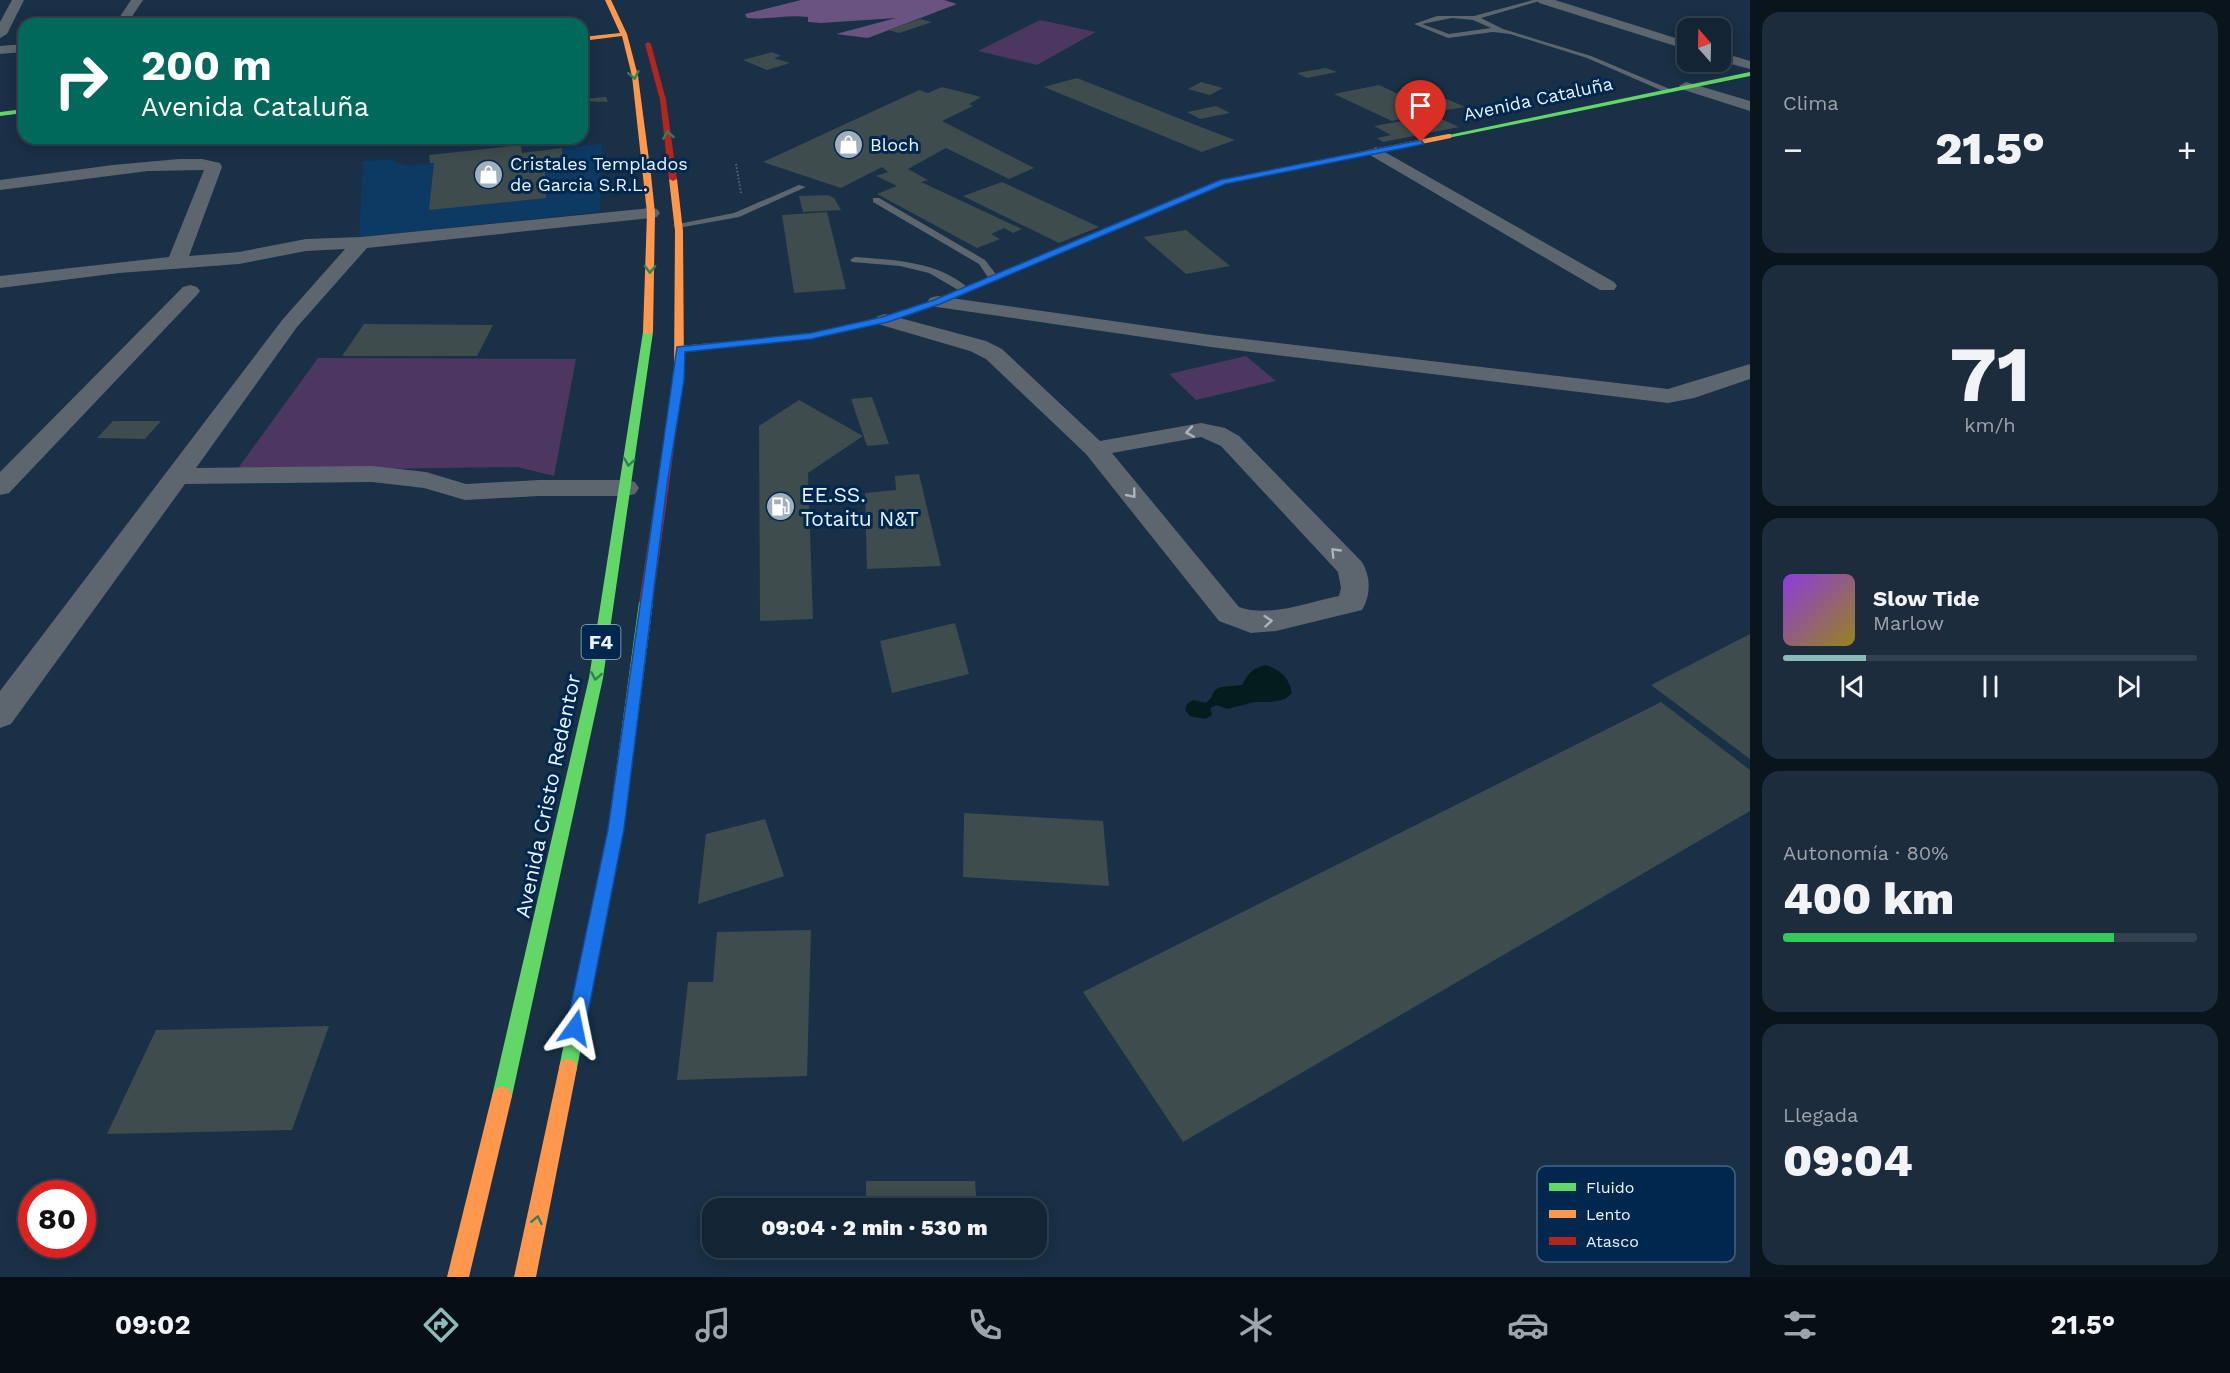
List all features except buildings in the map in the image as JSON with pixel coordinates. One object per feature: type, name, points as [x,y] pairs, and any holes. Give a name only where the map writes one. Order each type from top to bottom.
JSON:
[{"type":"main road","name":"Avenida Cristo Redentor","points":[[458,1277],[489,1155],[596,678],[648,337],[651,213],[635,76],[624,34],[608,0]]},
{"type":"main road","points":[[588,38],[624,34]]},
{"type":"main road","name":"F4","points":[[525,1277],[616,829],[662,485],[679,380],[678,225],[673,170],[663,100],[645,35]]},
{"type":"main road","name":"Avenida Cataluña","points":[[680,349],[811,336],[885,320],[937,302],[1222,182],[1750,74]]},
{"type":"main road","points":[[0,102],[18,100]]},
{"type":"main road","points":[[0,114],[18,112]]},
{"type":"street","points":[[0,34],[18,0]]},
{"type":"street","points":[[126,18],[137,0]]},
{"type":"street","points":[[1541,0],[1677,43]]},
{"type":"street","points":[[0,50],[18,48]]},
{"type":"street","points":[[1731,59],[1750,65]]},
{"type":"street","points":[[1686,87],[1750,106]]},
{"type":"street","points":[[1376,152],[1607,286]]},
{"type":"street","points":[[0,185],[179,164],[209,163],[214,167],[177,262]]},
{"type":"street","points":[[0,282],[119,267],[239,258],[306,245],[361,243],[651,213]]},
{"type":"street","points":[[0,715],[290,323],[361,243]]},
{"type":"street","points":[[0,487],[190,291]]},
{"type":"street","points":[[937,302],[1211,341],[1668,396],[1686,393],[1750,371]]},
{"type":"street","points":[[885,320],[978,346],[994,354],[1095,449],[1229,614],[1251,622],[1276,620],[1352,603],[1355,588],[1352,569],[1230,441],[1216,433],[1202,430],[1095,449]]},
{"type":"street","points":[[179,476],[372,474],[426,480],[465,492],[538,488],[626,488]]},
{"type":"lane","points":[[1500,30],[1448,36],[1417,24],[1447,18],[1475,18],[1541,0]]},
{"type":"lane","points":[[1475,18],[1500,30],[1589,57],[1668,90]]},
{"type":"lane","points":[[678,225],[712,220],[744,211],[802,187]]},
{"type":"lane","points":[[876,200],[982,262],[993,277]]},
{"type":"lane","points":[[855,260],[900,263],[932,271],[964,289]]},
{"type":"path","points":[[736,164],[744,211]]},
{"type":"shaded area","points":[[801,0],[944,0],[957,4],[868,38],[836,34],[896,18],[821,23],[808,22],[808,17],[747,18],[745,14]]},
{"type":"shaded area","points":[[1040,20],[1096,32],[1037,65],[978,51]]},
{"type":"shaded area","points":[[602,145],[600,212],[359,237],[363,161],[392,159],[396,163],[407,166]]},
{"type":"shaded area","points":[[1246,356],[1276,381],[1196,400],[1169,374]]},
{"type":"shaded area","points":[[318,358],[576,359],[554,476],[517,467],[236,471]]},
{"type":"shaded area","points":[[1266,665],[1284,675],[1292,693],[1285,699],[1255,702],[1227,709],[1217,705],[1210,708],[1212,715],[1205,719],[1190,716],[1185,710],[1187,704],[1193,700],[1206,703],[1214,691],[1220,687],[1242,685],[1251,672]]},
{"type":"traffic: fast","points":[[1448,136],[1750,74]]},
{"type":"traffic: fast","points":[[0,114],[18,112]]},
{"type":"traffic: fast","points":[[680,349],[811,336],[885,320],[937,302],[1092,237]]},
{"type":"traffic: fast","points":[[502,1096],[596,678],[648,332]]},
{"type":"traffic: fast","points":[[568,1068],[616,829],[646,602]]},
{"type":"traffic: slow","points":[[608,0],[624,34],[635,76],[647,175],[651,213],[648,332]]},
{"type":"traffic: slow","points":[[588,38],[624,34]]},
{"type":"traffic: slow","points":[[1092,237],[1223,182],[1448,136]]},
{"type":"traffic: slow","points":[[673,179],[679,231],[679,374]]},
{"type":"traffic: slow","points":[[525,1277],[568,1068]]},
{"type":"traffic: slow","points":[[458,1277],[502,1096]]},
{"type":"traffic: jam","points":[[648,44],[663,100],[673,179]]},
{"type":"traffic: jam","points":[[646,602],[679,374]]},
{"type":"place","name":"Bloch","points":[[849,145]]},
{"type":"place","name":"Cristales Templados de Garcia S.R.L.","points":[[489,174]]},
{"type":"place","name":"EE.SS. Totaitu N&T","points":[[780,507]]},
{"type":"route","points":[[575,1028],[616,829],[662,485],[679,380],[680,349],[723,347],[811,336],[885,320],[937,302],[1222,182],[1421,142]]}]
